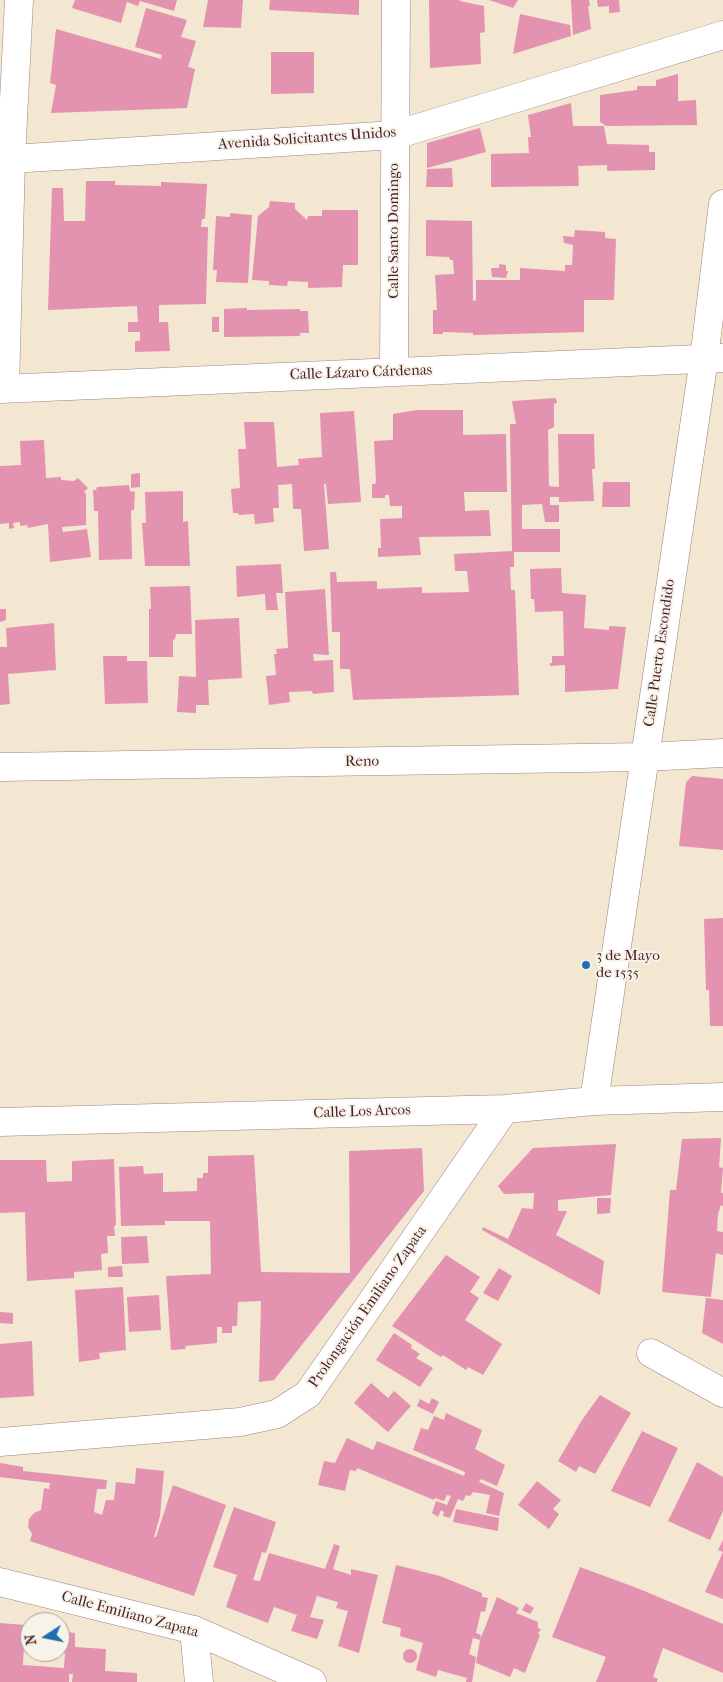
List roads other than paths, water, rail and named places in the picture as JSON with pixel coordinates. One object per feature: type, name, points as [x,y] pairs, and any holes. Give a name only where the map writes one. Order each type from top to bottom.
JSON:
[{"type":"street","points":[[3,388],[6,155],[19,0]]},
{"type":"street","name":"Calle Santo Domingo","points":[[394,372],[396,0]]},
{"type":"street","name":"Avenida Solicitantes Unidos","points":[[6,155],[395,135],[723,35]]},
{"type":"street","name":"Calle Puerto Escondido","points":[[594,1101],[645,758],[714,358],[723,204]]},
{"type":"street","name":"Calle Lázaro Cárdenas","points":[[3,388],[714,358]]},
{"type":"street","name":"Reno","points":[[0,767],[645,758],[723,753]]},
{"type":"street","name":"Calle Los Arcos","points":[[0,1122],[505,1109],[594,1101],[723,1097]]},
{"type":"street","name":"Prolongación Emiliano Zapata","points":[[0,1442],[240,1422],[277,1414],[308,1394],[505,1109]]},
{"type":"street","points":[[651,1352],[723,1393]]},
{"type":"street","name":"Calle Emiliano Zapata","points":[[0,1582],[194,1630],[312,1682]]},
{"type":"street","points":[[194,1630],[199,1682]]},
{"type":"place","name":"3 de Mayo de 1535","points":[[586,965]]}]
